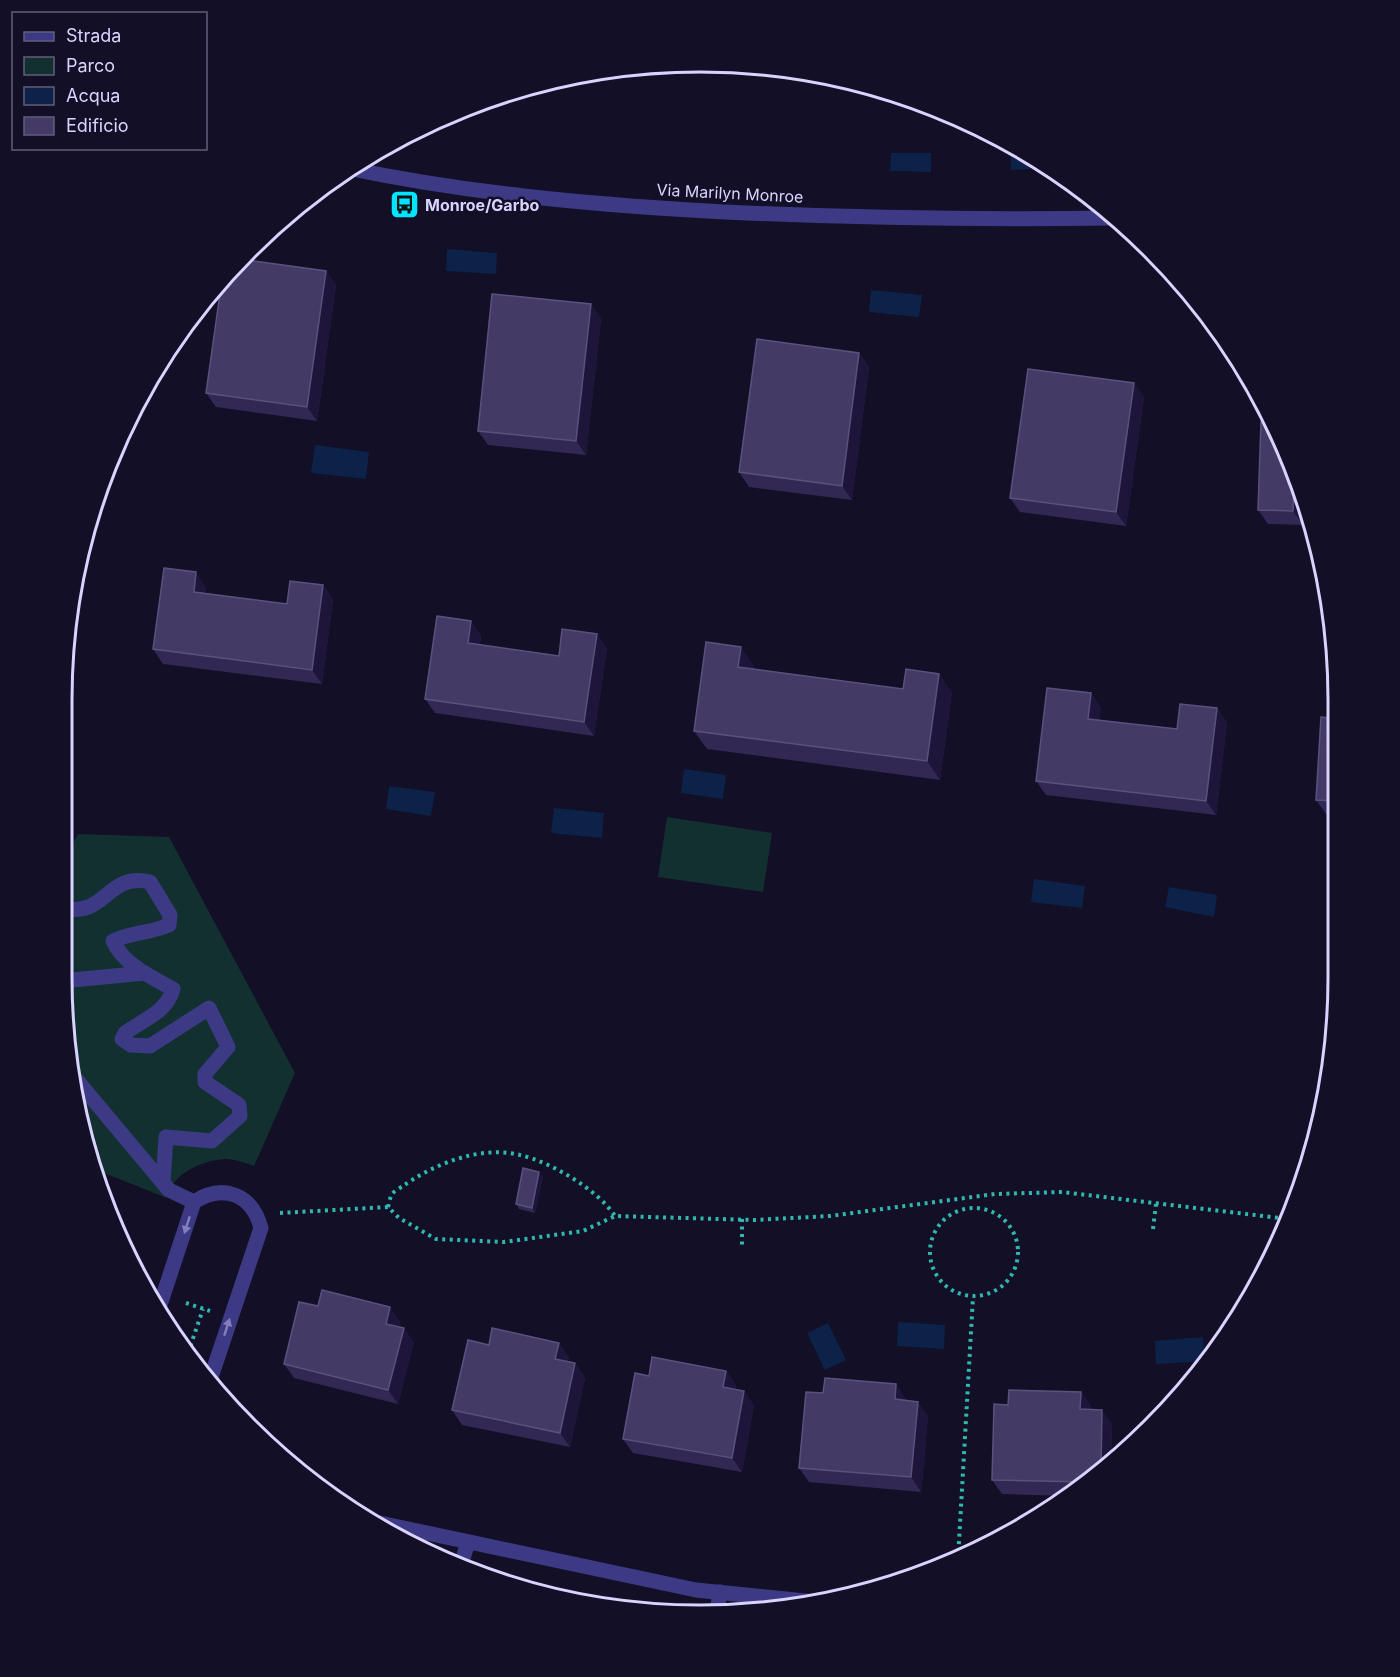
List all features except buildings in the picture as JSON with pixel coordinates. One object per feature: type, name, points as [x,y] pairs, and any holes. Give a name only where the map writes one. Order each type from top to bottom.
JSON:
[{"type":"street","name":"Via Marilyn Monroe","points":[[363,171],[493,194],[634,206],[869,217],[1102,218]]},
{"type":"street","points":[[72,910],[90,909],[122,883],[136,879],[150,882],[170,915],[169,925],[157,930],[128,934],[113,941],[117,949],[145,973],[173,989],[171,999],[163,1008],[125,1033],[122,1039],[131,1045],[150,1046],[209,1008],[228,1047],[205,1074],[205,1082],[239,1105],[240,1116],[212,1141],[166,1137],[163,1183]]},
{"type":"street","points":[[72,980],[145,973]]},
{"type":"street","points":[[82,1086],[169,1190],[194,1202]]},
{"type":"street","points":[[162,1300],[194,1202],[213,1192],[229,1193],[251,1206],[258,1217],[261,1228],[213,1372]]},
{"type":"street","points":[[397,1527],[696,1590],[787,1599]]},
{"type":"street","points":[[463,1558],[468,1542]]},
{"type":"street","points":[[718,1605],[720,1592]]},
{"type":"path","points":[[388,1207],[392,1194],[424,1170],[459,1159],[495,1153],[520,1155],[549,1166],[588,1188],[608,1205],[615,1216]]},
{"type":"path","points":[[258,1217],[347,1208],[388,1207],[399,1218],[436,1239],[504,1242],[583,1231],[615,1216],[742,1219],[830,1216],[969,1198],[1062,1192],[1279,1219]]},
{"type":"path","points":[[969,1198],[970,1208]]},
{"type":"path","points":[[1153,1229],[1156,1204]]},
{"type":"path","points":[[970,1208],[984,1208],[998,1214],[1012,1230],[1019,1251],[1010,1278],[993,1291],[973,1296],[958,1293],[945,1286],[933,1267],[930,1246],[934,1232],[944,1220],[956,1211],[970,1208]]},
{"type":"path","points":[[742,1219],[742,1245]]},
{"type":"path","points":[[163,1296],[231,1318]]},
{"type":"path","points":[[959,1549],[973,1296]]},
{"type":"path","points":[[191,1344],[202,1309]]},
{"type":"green space","points":[[667,817],[772,833],[763,892],[658,877]]},
{"type":"green space","points":[[78,834],[169,837],[295,1073],[254,1166],[226,1159],[199,1165],[175,1182],[167,1198],[103,1173],[84,1100],[73,1018],[72,844]]},
{"type":"water","points":[[891,153],[931,153],[931,172],[890,171]]},
{"type":"water","points":[[1011,154],[1030,166],[1030,169],[1011,170]]},
{"type":"water","points":[[447,249],[497,253],[496,274],[446,271]]},
{"type":"water","points":[[871,290],[922,295],[919,317],[869,312]]},
{"type":"water","points":[[315,445],[369,452],[366,479],[311,473]]},
{"type":"water","points":[[684,769],[726,775],[723,799],[681,793]]},
{"type":"water","points":[[389,786],[435,792],[431,816],[386,809]]},
{"type":"water","points":[[554,808],[604,813],[602,838],[551,833]]},
{"type":"water","points":[[1034,879],[1085,886],[1082,908],[1031,902]]},
{"type":"water","points":[[1169,887],[1217,895],[1214,917],[1165,907]]},
{"type":"water","points":[[898,1322],[945,1325],[944,1349],[897,1346]]},
{"type":"water","points":[[828,1323],[846,1360],[825,1370],[807,1333]]},
{"type":"water","points":[[1203,1337],[1204,1351],[1196,1362],[1156,1364],[1155,1341]]},
{"type":"place","name":"Monroe/Garbo","points":[[404,205]]}]
